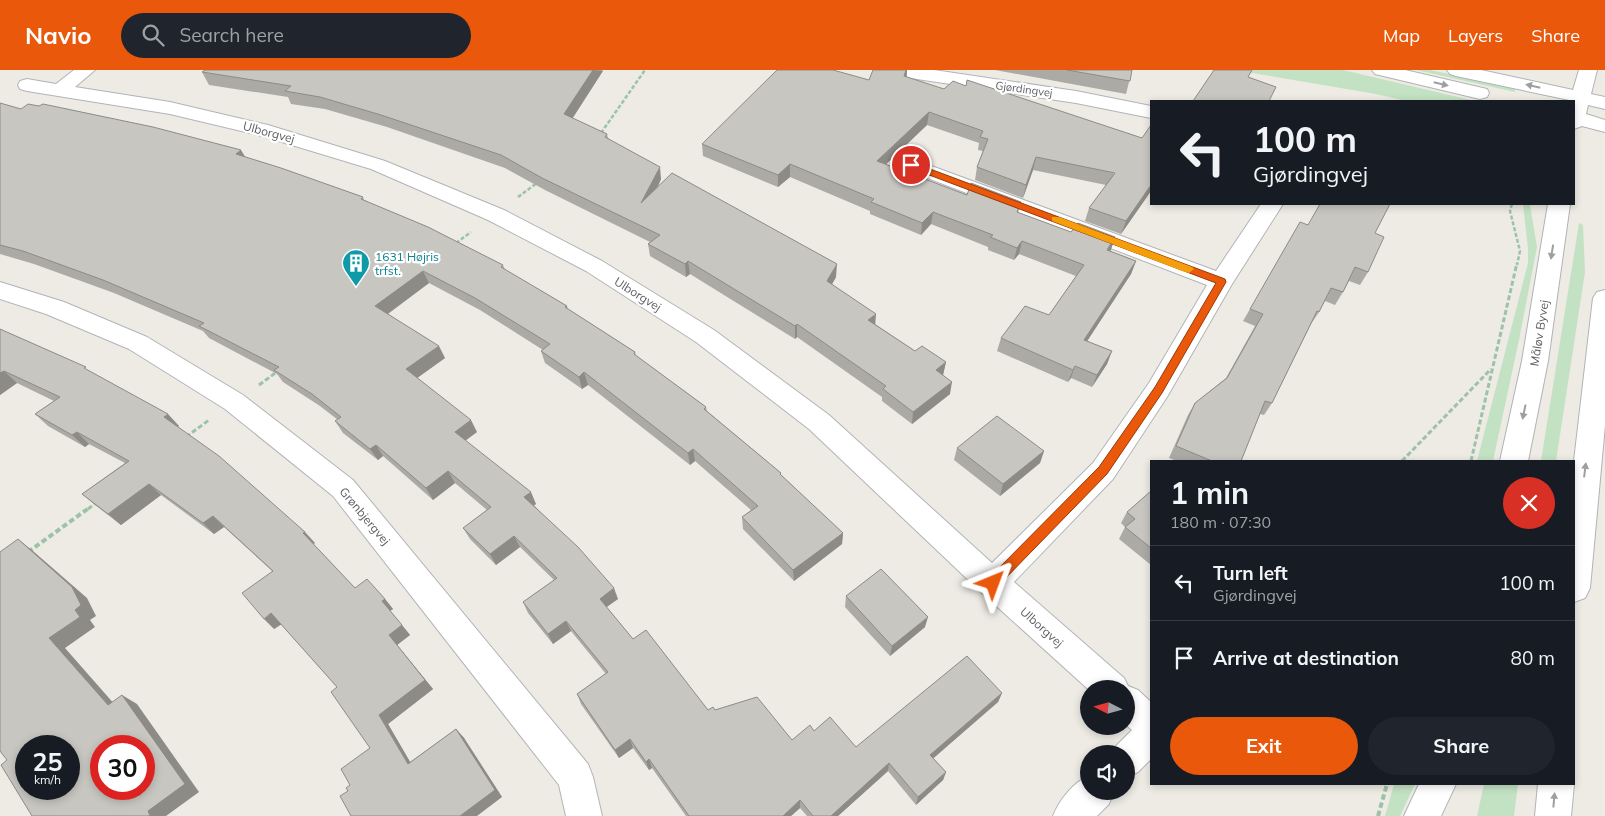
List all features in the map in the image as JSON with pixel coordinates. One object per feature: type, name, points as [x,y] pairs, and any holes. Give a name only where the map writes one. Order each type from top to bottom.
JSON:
[{"type":"street","points":[[61,89],[86,70]]},
{"type":"street","name":"Gjørdingvej","points":[[897,70],[1076,97],[1150,112]]},
{"type":"street","points":[[1381,70],[1511,100]]},
{"type":"street","points":[[1456,70],[1605,103]]},
{"type":"street","points":[[1575,115],[1588,70]]},
{"type":"street","name":"Ulborgvej","points":[[27,84],[170,108],[268,131],[378,165],[496,215],[594,266],[705,336],[819,422],[993,583],[1102,680]]},
{"type":"street","points":[[1575,119],[1605,118]]},
{"type":"street","points":[[1575,119],[1605,126]]},
{"type":"street","points":[[911,165],[1221,282]]},
{"type":"street","points":[[993,583],[1103,471],[1158,390],[1221,282],[1271,205]]},
{"type":"street","name":"Måløv Byvej","points":[[1514,460],[1535,361],[1559,205]]},
{"type":"street","name":"Grønbjergvej","points":[[0,290],[54,308],[138,343],[234,402],[343,488],[575,777],[584,816]]},
{"type":"street","points":[[1575,579],[1605,298]]},
{"type":"street","points":[[1135,710],[1150,723]]},
{"type":"street","points":[[1135,751],[1150,736]]},
{"type":"street","points":[[1422,816],[1438,785]]},
{"type":"street","points":[[1439,816],[1446,785]]},
{"type":"street","points":[[1553,816],[1556,785]]},
{"type":"street","points":[[1071,816],[1087,800]]},
{"type":"path","points":[[596,137],[604,131],[645,70]]},
{"type":"path","points":[[448,249],[542,179]]},
{"type":"path","points":[[1471,460],[1520,251],[1510,211],[1512,205]]},
{"type":"path","points":[[186,437],[282,368]]},
{"type":"path","points":[[1403,460],[1492,369]]},
{"type":"path","points":[[24,555],[97,502]]},
{"type":"path","points":[[1378,816],[1387,785]]},
{"type":"green space","points":[[1235,70],[1343,70],[1471,100],[1402,100]]},
{"type":"green space","points":[[1416,70],[1430,70],[1515,88],[1515,92]]},
{"type":"green space","points":[[1523,205],[1530,205],[1537,247],[1493,460],[1477,460],[1528,263]]},
{"type":"green space","points":[[1579,223],[1583,225],[1585,272],[1556,460],[1541,460]]},
{"type":"green space","points":[[1394,785],[1415,785],[1400,816],[1385,816]]},
{"type":"green space","points":[[1484,785],[1518,785],[1514,816],[1477,816]]},
{"type":"building","points":[[205,70],[593,70],[564,114],[607,134],[605,137],[660,167],[641,203],[672,173],[837,264],[827,281],[876,314],[868,320],[915,351],[922,346],[946,362],[936,370],[952,382],[913,412],[883,389],[886,386],[797,324],[795,326],[688,261],[685,264],[648,244],[660,235],[542,178],[501,155],[381,115],[320,97],[285,91],[291,86],[202,72]]},
{"type":"building","points":[[777,70],[833,70],[869,80],[873,70],[906,70],[904,76],[944,89],[953,81],[966,86],[967,80],[1142,138],[1150,126],[1150,186],[1126,221],[1089,208],[1115,173],[1036,157],[1026,185],[977,167],[988,139],[980,137],[983,131],[929,112],[877,161],[967,195],[971,183],[1021,202],[1017,212],[1071,232],[1078,223],[1115,237],[1107,250],[1136,261],[1084,340],[1112,351],[1097,375],[1075,366],[1073,370],[1001,338],[1025,306],[1049,315],[1084,265],[1022,241],[1017,248],[990,237],[993,235],[933,212],[922,223],[871,202],[874,199],[790,164],[778,175],[702,144]]},
{"type":"building","points":[[1067,70],[1132,70],[1130,81]]},
{"type":"building","points":[[1214,70],[1252,70],[1248,77],[1276,87],[1270,100],[1194,100]]},
{"type":"building","points":[[0,103],[21,109],[28,104],[39,106],[43,104],[153,127],[241,150],[236,154],[363,197],[361,199],[428,227],[503,265],[501,267],[567,306],[565,307],[635,352],[634,354],[706,407],[704,409],[781,473],[843,533],[793,570],[742,517],[758,506],[693,449],[688,453],[584,372],[579,377],[541,351],[550,344],[475,298],[423,271],[375,306],[439,346],[406,369],[471,420],[455,432],[531,492],[524,497],[578,547],[614,588],[600,599],[633,639],[646,630],[708,710],[713,707],[715,710],[757,697],[792,740],[810,725],[814,731],[830,717],[856,747],[967,656],[1002,693],[930,755],[946,772],[918,797],[889,763],[831,816],[813,816],[800,800],[783,816],[689,816],[649,759],[646,762],[630,739],[615,750],[577,694],[608,672],[566,621],[548,634],[523,602],[557,578],[514,536],[490,554],[463,528],[491,507],[448,471],[426,488],[376,445],[370,449],[335,421],[341,417],[312,394],[274,370],[279,367],[199,326],[204,323],[103,280],[23,251],[0,245]]},
{"type":"building","points":[[1319,205],[1389,205],[1375,233],[1384,237],[1368,272],[1355,267],[1343,292],[1331,288],[1319,312],[1317,311],[1272,403],[1265,401],[1241,460],[1210,460],[1176,446],[1195,403],[1227,378],[1263,314],[1250,309],[1300,222],[1308,225]]},
{"type":"building","points":[[0,329],[86,367],[84,368],[168,414],[164,417],[219,456],[305,532],[303,533],[355,588],[367,579],[385,599],[382,601],[402,625],[389,635],[425,680],[379,715],[408,764],[456,729],[495,790],[460,816],[351,816],[340,796],[348,791],[346,788],[350,785],[341,769],[370,748],[331,692],[337,687],[271,613],[264,619],[242,593],[273,571],[213,516],[203,523],[149,484],[108,514],[82,494],[129,461],[77,432],[72,435],[35,414],[60,397],[4,371],[0,373]]},
{"type":"building","points":[[997,416],[1044,451],[1003,484],[957,448]]},
{"type":"building","points":[[1150,492],[1150,547],[1125,527],[1135,519],[1127,512]]},
{"type":"building","points":[[18,539],[72,587],[81,605],[75,610],[80,617],[49,638],[108,705],[122,695],[150,735],[90,735],[90,800],[155,800],[155,742],[185,784],[148,811],[150,816],[32,816],[22,800],[80,800],[80,735],[15,735],[15,788],[1,765],[7,760],[0,751],[0,552]]},
{"type":"building","points":[[881,569],[928,617],[892,646],[846,596]]},
{"type":"slow traffic","points":[[1056,219],[1189,269]]},
{"type":"place","name":"1631 Højris trfst.","points":[[356,287]]},
{"type":"route","points":[[911,165],[1221,282],[1158,390],[1103,471],[993,583]]}]
